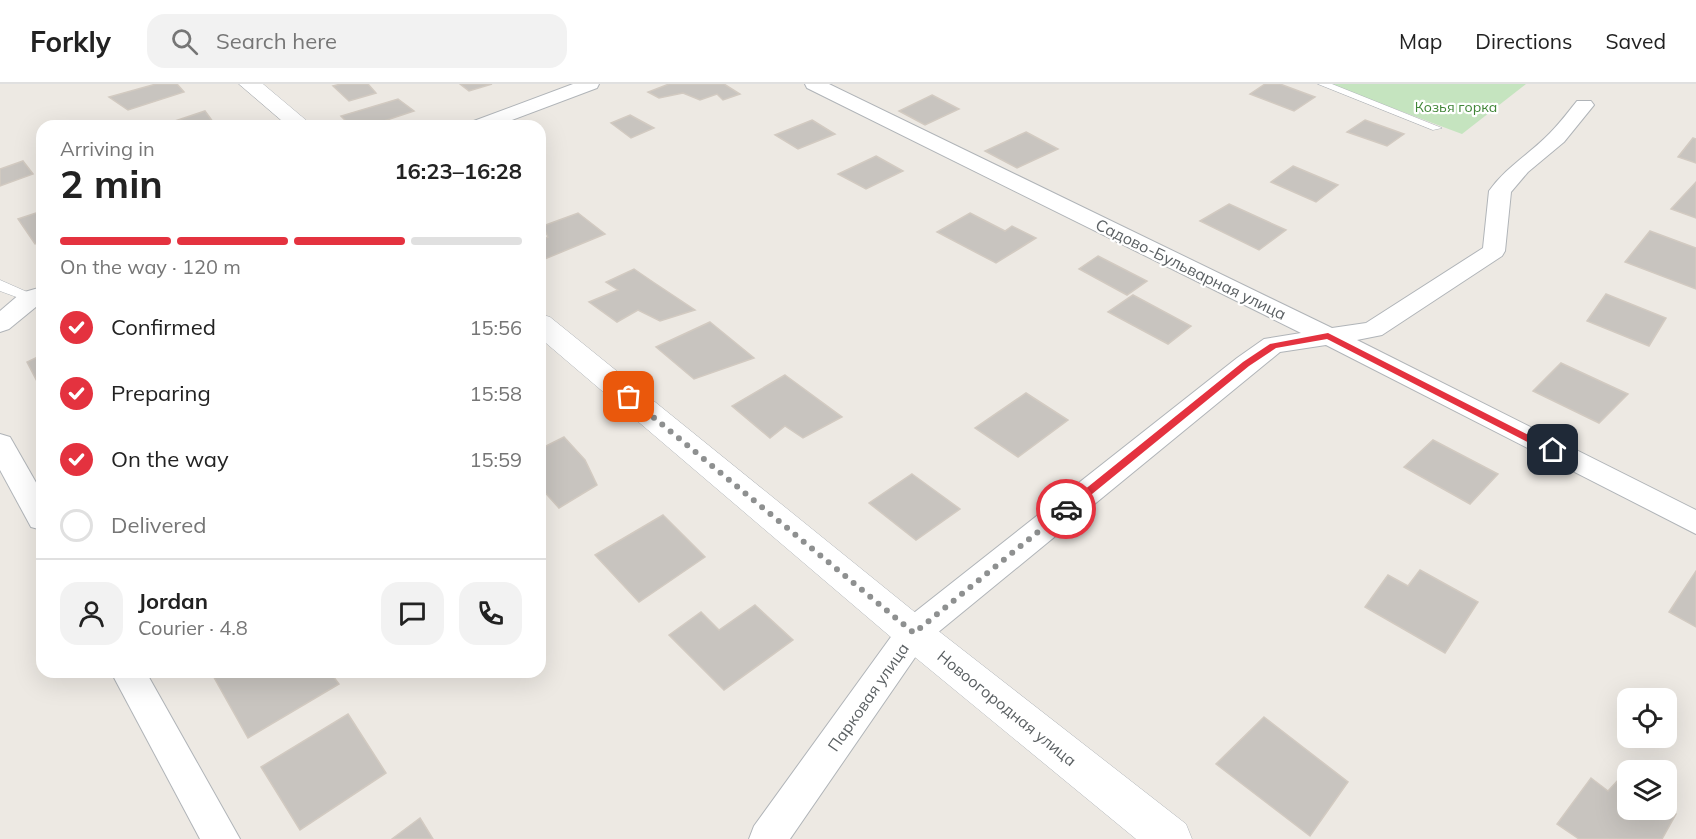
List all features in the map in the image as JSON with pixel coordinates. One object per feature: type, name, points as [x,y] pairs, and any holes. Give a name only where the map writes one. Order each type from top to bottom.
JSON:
[{"type":"street","points":[[250,84],[295,120]]},
{"type":"street","points":[[494,120],[590,84]]},
{"type":"street","name":"Садово-Бульварная улица","points":[[814,84],[1328,336],[1696,523]]},
{"type":"street","name":"Парковая улица","points":[[768,839],[914,633],[1246,364],[1273,345],[1373,330],[1494,250],[1500,191],[1521,168],[1557,138],[1584,105]]},
{"type":"street","points":[[0,324],[36,296]]},
{"type":"street","name":"Новоогородная улица","points":[[546,328],[914,633],[1170,839]]},
{"type":"street","points":[[0,444],[36,508]]},
{"type":"street","points":[[131,678],[221,839]]},
{"type":"lane","points":[[1323,84],[1437,128]]},
{"type":"lane","points":[[0,284],[2,287],[36,296]]},
{"type":"green space","name":"Козья горка","points":[[1328,84],[1526,84],[1462,134]]},
{"type":"building","points":[[156,84],[177,84],[184,92],[128,110],[109,97]]},
{"type":"building","points":[[368,84],[376,93],[349,101],[333,86]]},
{"type":"building","points":[[460,84],[492,84],[469,91]]},
{"type":"building","points":[[669,84],[724,84],[740,94],[723,100],[717,94],[700,100],[683,93],[659,98],[648,92]]},
{"type":"building","points":[[1265,84],[1280,84],[1315,97],[1294,111],[1250,94]]},
{"type":"building","points":[[932,95],[959,109],[925,125],[899,111]]},
{"type":"building","points":[[398,99],[414,111],[387,120],[345,120],[341,116]]},
{"type":"building","points":[[205,111],[212,120],[178,120]]},
{"type":"building","points":[[630,115],[654,128],[631,138],[611,123]]},
{"type":"building","points":[[812,120],[835,134],[798,149],[775,135]]},
{"type":"building","points":[[1365,120],[1404,134],[1387,146],[1347,132]]},
{"type":"building","points":[[1026,132],[1058,149],[1017,168],[985,151]]},
{"type":"building","points":[[1693,138],[1696,139],[1696,163],[1678,157]]},
{"type":"building","points":[[876,156],[903,171],[866,189],[838,174]]},
{"type":"building","points":[[23,161],[33,174],[0,186],[0,169]]},
{"type":"building","points":[[1293,166],[1338,185],[1316,202],[1271,182]]},
{"type":"building","points":[[1696,182],[1696,218],[1671,209]]},
{"type":"building","points":[[1229,204],[1286,230],[1259,250],[1200,221]]},
{"type":"building","points":[[36,213],[36,244],[35,244],[18,219]]},
{"type":"building","points":[[578,213],[605,234],[546,259],[546,238],[548,237],[546,225]]},
{"type":"building","points":[[970,213],[1005,231],[1012,226],[1036,238],[996,263],[937,232]]},
{"type":"building","points":[[1650,231],[1696,248],[1696,289],[1625,262]]},
{"type":"building","points":[[1098,256],[1147,281],[1127,295],[1079,269]]},
{"type":"building","points":[[634,269],[695,310],[660,321],[638,310],[617,322],[589,302],[618,290],[606,282]]},
{"type":"building","points":[[1606,294],[1666,318],[1649,346],[1587,321]]},
{"type":"building","points":[[1133,295],[1191,326],[1168,344],[1108,312]]},
{"type":"building","points":[[710,322],[754,358],[694,379],[656,347]]},
{"type":"building","points":[[36,358],[36,379],[27,362]]},
{"type":"building","points":[[1561,363],[1628,394],[1599,423],[1533,391]]},
{"type":"building","points":[[785,375],[842,417],[803,438],[785,426],[770,438],[732,406]]},
{"type":"building","points":[[1026,393],[1068,420],[1018,457],[975,428]]},
{"type":"building","points":[[564,437],[585,460],[597,485],[559,508],[546,494],[546,446]]},
{"type":"building","points":[[1433,440],[1498,474],[1470,504],[1404,467]]},
{"type":"building","points":[[912,474],[960,509],[916,540],[869,503]]},
{"type":"building","points":[[663,515],[705,557],[639,602],[595,555]]},
{"type":"building","points":[[1420,570],[1478,602],[1445,653],[1365,607],[1388,575],[1408,586]]},
{"type":"building","points":[[1696,571],[1696,627],[1669,612]]},
{"type":"building","points":[[755,605],[793,640],[724,690],[669,635],[701,612],[719,630]]},
{"type":"building","points":[[214,678],[334,678],[339,684],[248,738]]},
{"type":"building","points":[[348,714],[386,773],[300,830],[261,767]]},
{"type":"building","points":[[1264,717],[1348,782],[1310,836],[1216,764]]},
{"type":"building","points":[[1591,778],[1608,791],[1617,781],[1617,820],[1673,820],[1662,839],[1579,839],[1557,824]]},
{"type":"building","points":[[420,818],[433,839],[392,839]]},
{"type":"way so far","points":[[629,397],[914,633],[1066,509]]},
{"type":"route","points":[[1066,509],[1246,364],[1273,345],[1328,336],[1553,450]]}]
